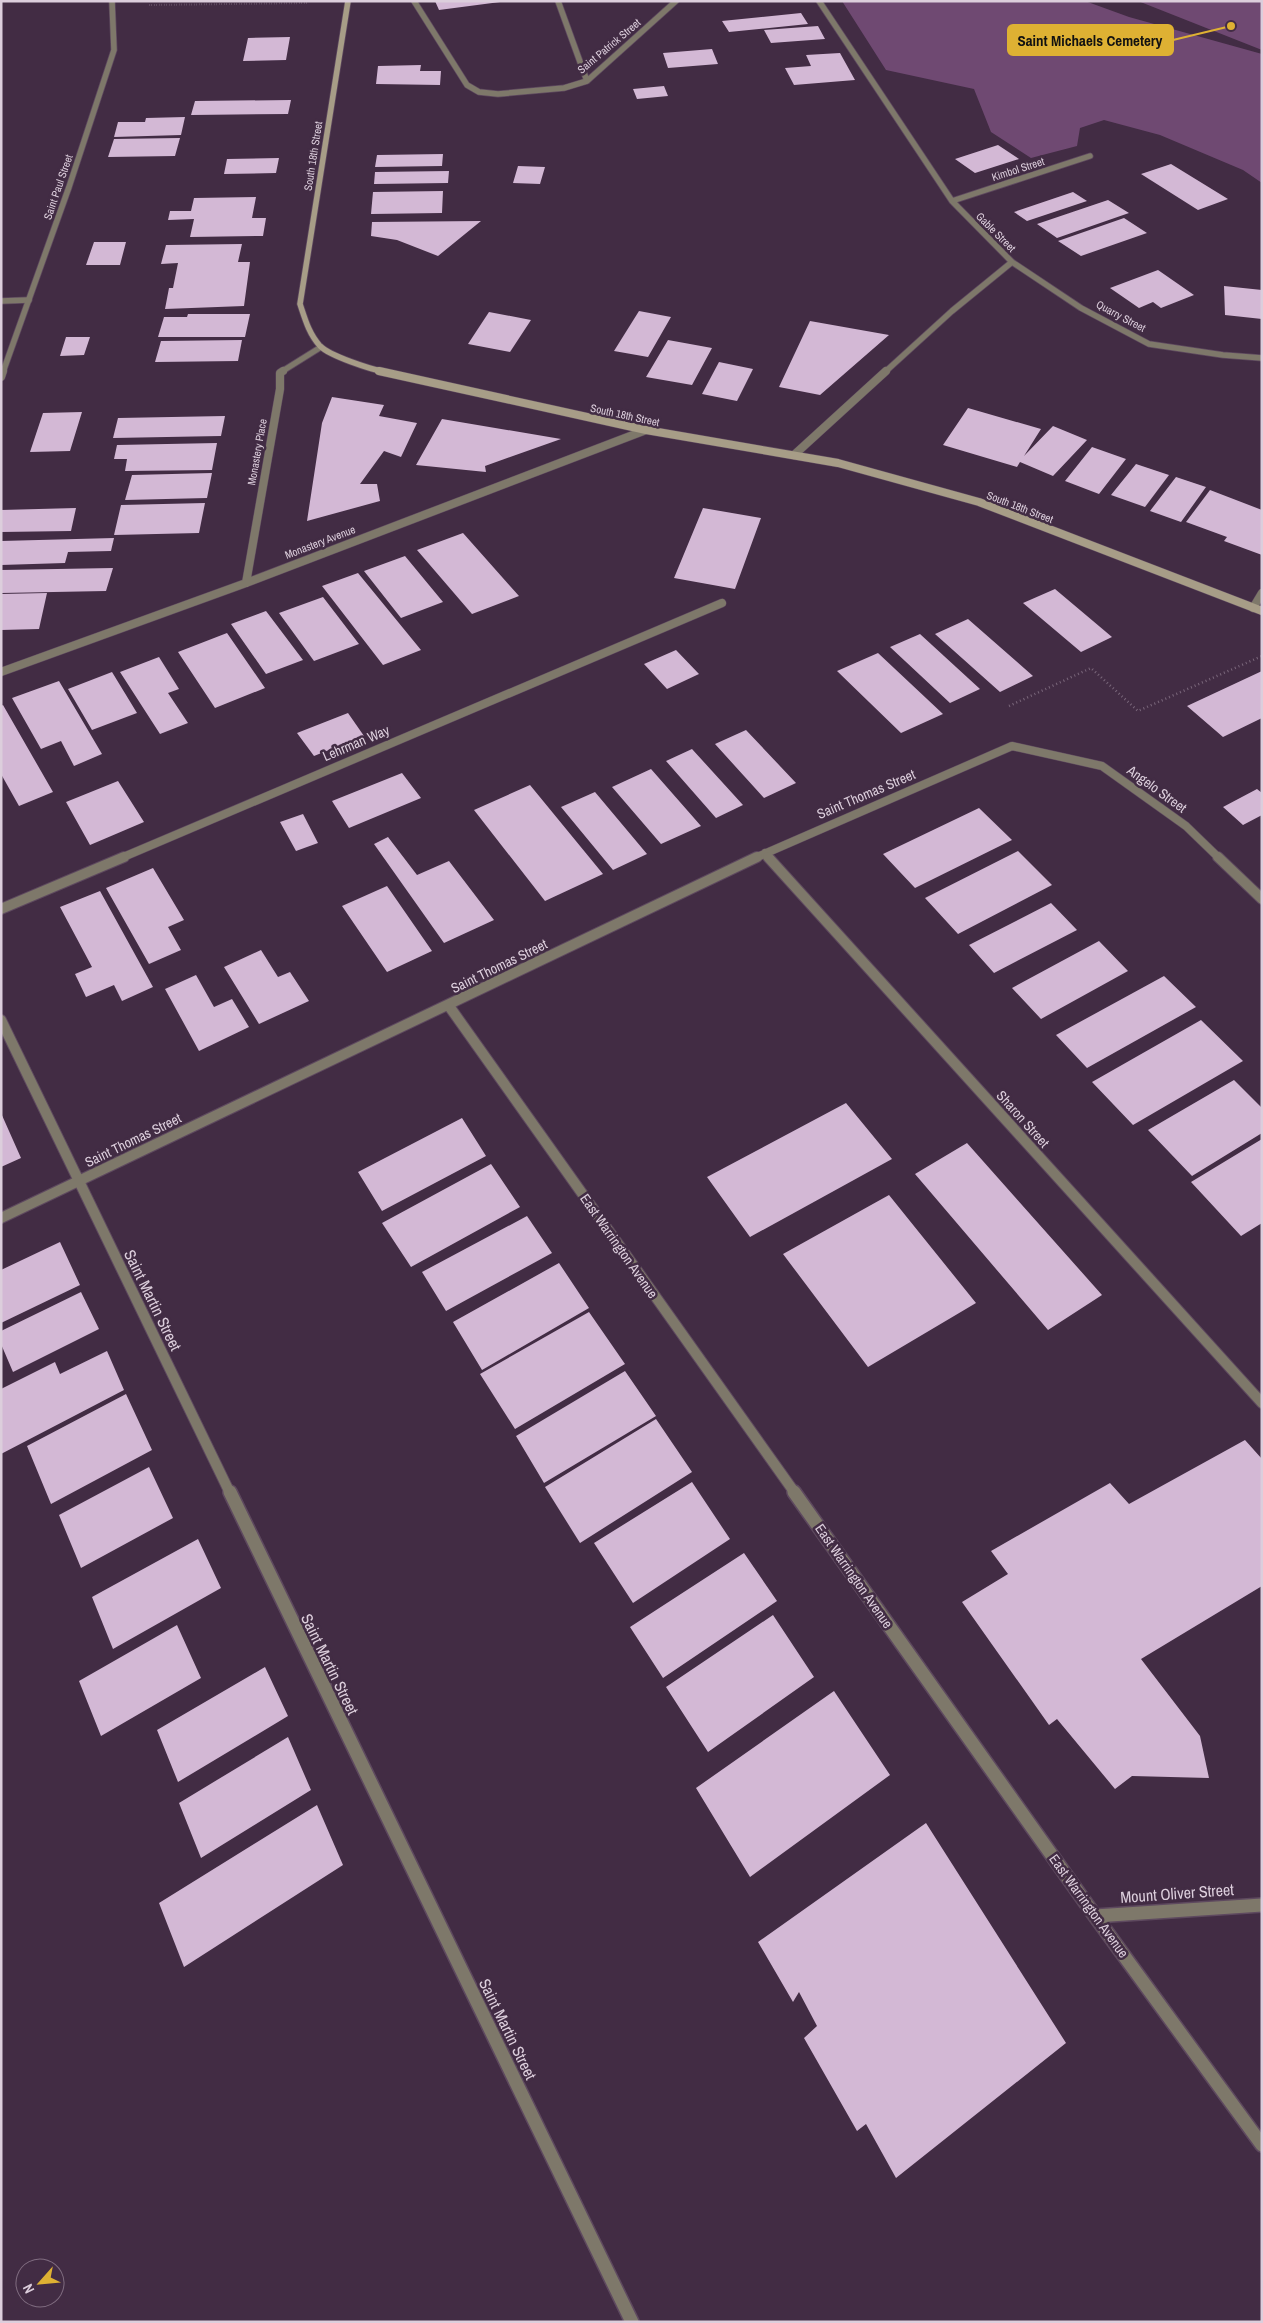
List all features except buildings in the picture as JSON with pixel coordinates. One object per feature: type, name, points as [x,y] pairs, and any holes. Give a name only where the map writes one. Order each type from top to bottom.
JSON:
[{"type":"main road","name":"South 18th Street","points":[[348,1],[300,304],[308,328],[321,347],[366,368],[646,430],[838,463],[979,502],[1262,611]]},
{"type":"street","name":"Saint Patrick Street","points":[[414,1],[467,84],[472,89],[488,94],[564,88],[587,80],[676,1]]},
{"type":"street","points":[[558,1],[587,80]]},
{"type":"street","name":"Gable Street","points":[[794,456],[952,311],[1012,262],[952,201],[819,1]]},
{"type":"street","name":"Saint Paul Street","points":[[1,376],[69,187],[114,50],[113,4]]},
{"type":"street","name":"Kimbol Street","points":[[952,201],[1090,156]]},
{"type":"street","name":"Quarry Street","points":[[1012,262],[1081,308],[1149,344],[1223,355],[1262,358]]},
{"type":"street","points":[[1,301],[29,300]]},
{"type":"street","name":"Monastery Place","points":[[246,583],[280,389],[280,373],[321,347]]},
{"type":"street","name":"Monastery Avenue","points":[[1,672],[246,583],[646,430]]},
{"type":"street","points":[[1252,608],[1262,593]]},
{"type":"street","name":"Lehrman Way","points":[[1,908],[722,603]]},
{"type":"street","name":"Saint Thomas Street","points":[[1,1218],[449,1006],[765,853],[1012,746]]},
{"type":"street","name":"Angelo Street","points":[[1012,746],[1102,766],[1186,826],[1262,899]]},
{"type":"street","name":"Sharon Street","points":[[765,853],[1262,1403]]},
{"type":"street","name":"East Warrington Avenue","points":[[449,1006],[1095,1916],[1262,2145]]},
{"type":"street","name":"Saint Martin Street","points":[[1,1020],[632,2322]]},
{"type":"street","name":"Mount Oliver Street","points":[[1095,1916],[1262,1905]]},
{"type":"path","points":[[113,4],[315,3]]},
{"type":"shaded area","points":[[842,1],[1085,1],[1129,17],[1262,54],[1262,183],[1243,170],[1160,135],[1104,120],[1080,128],[1077,146],[1031,158],[991,132],[974,89],[886,70]]},
{"type":"shaded area","points":[[1138,1],[1262,1],[1262,50]]},
{"type":"place","name":"Saint Michaels Cemetery","points":[[1231,26]]}]
